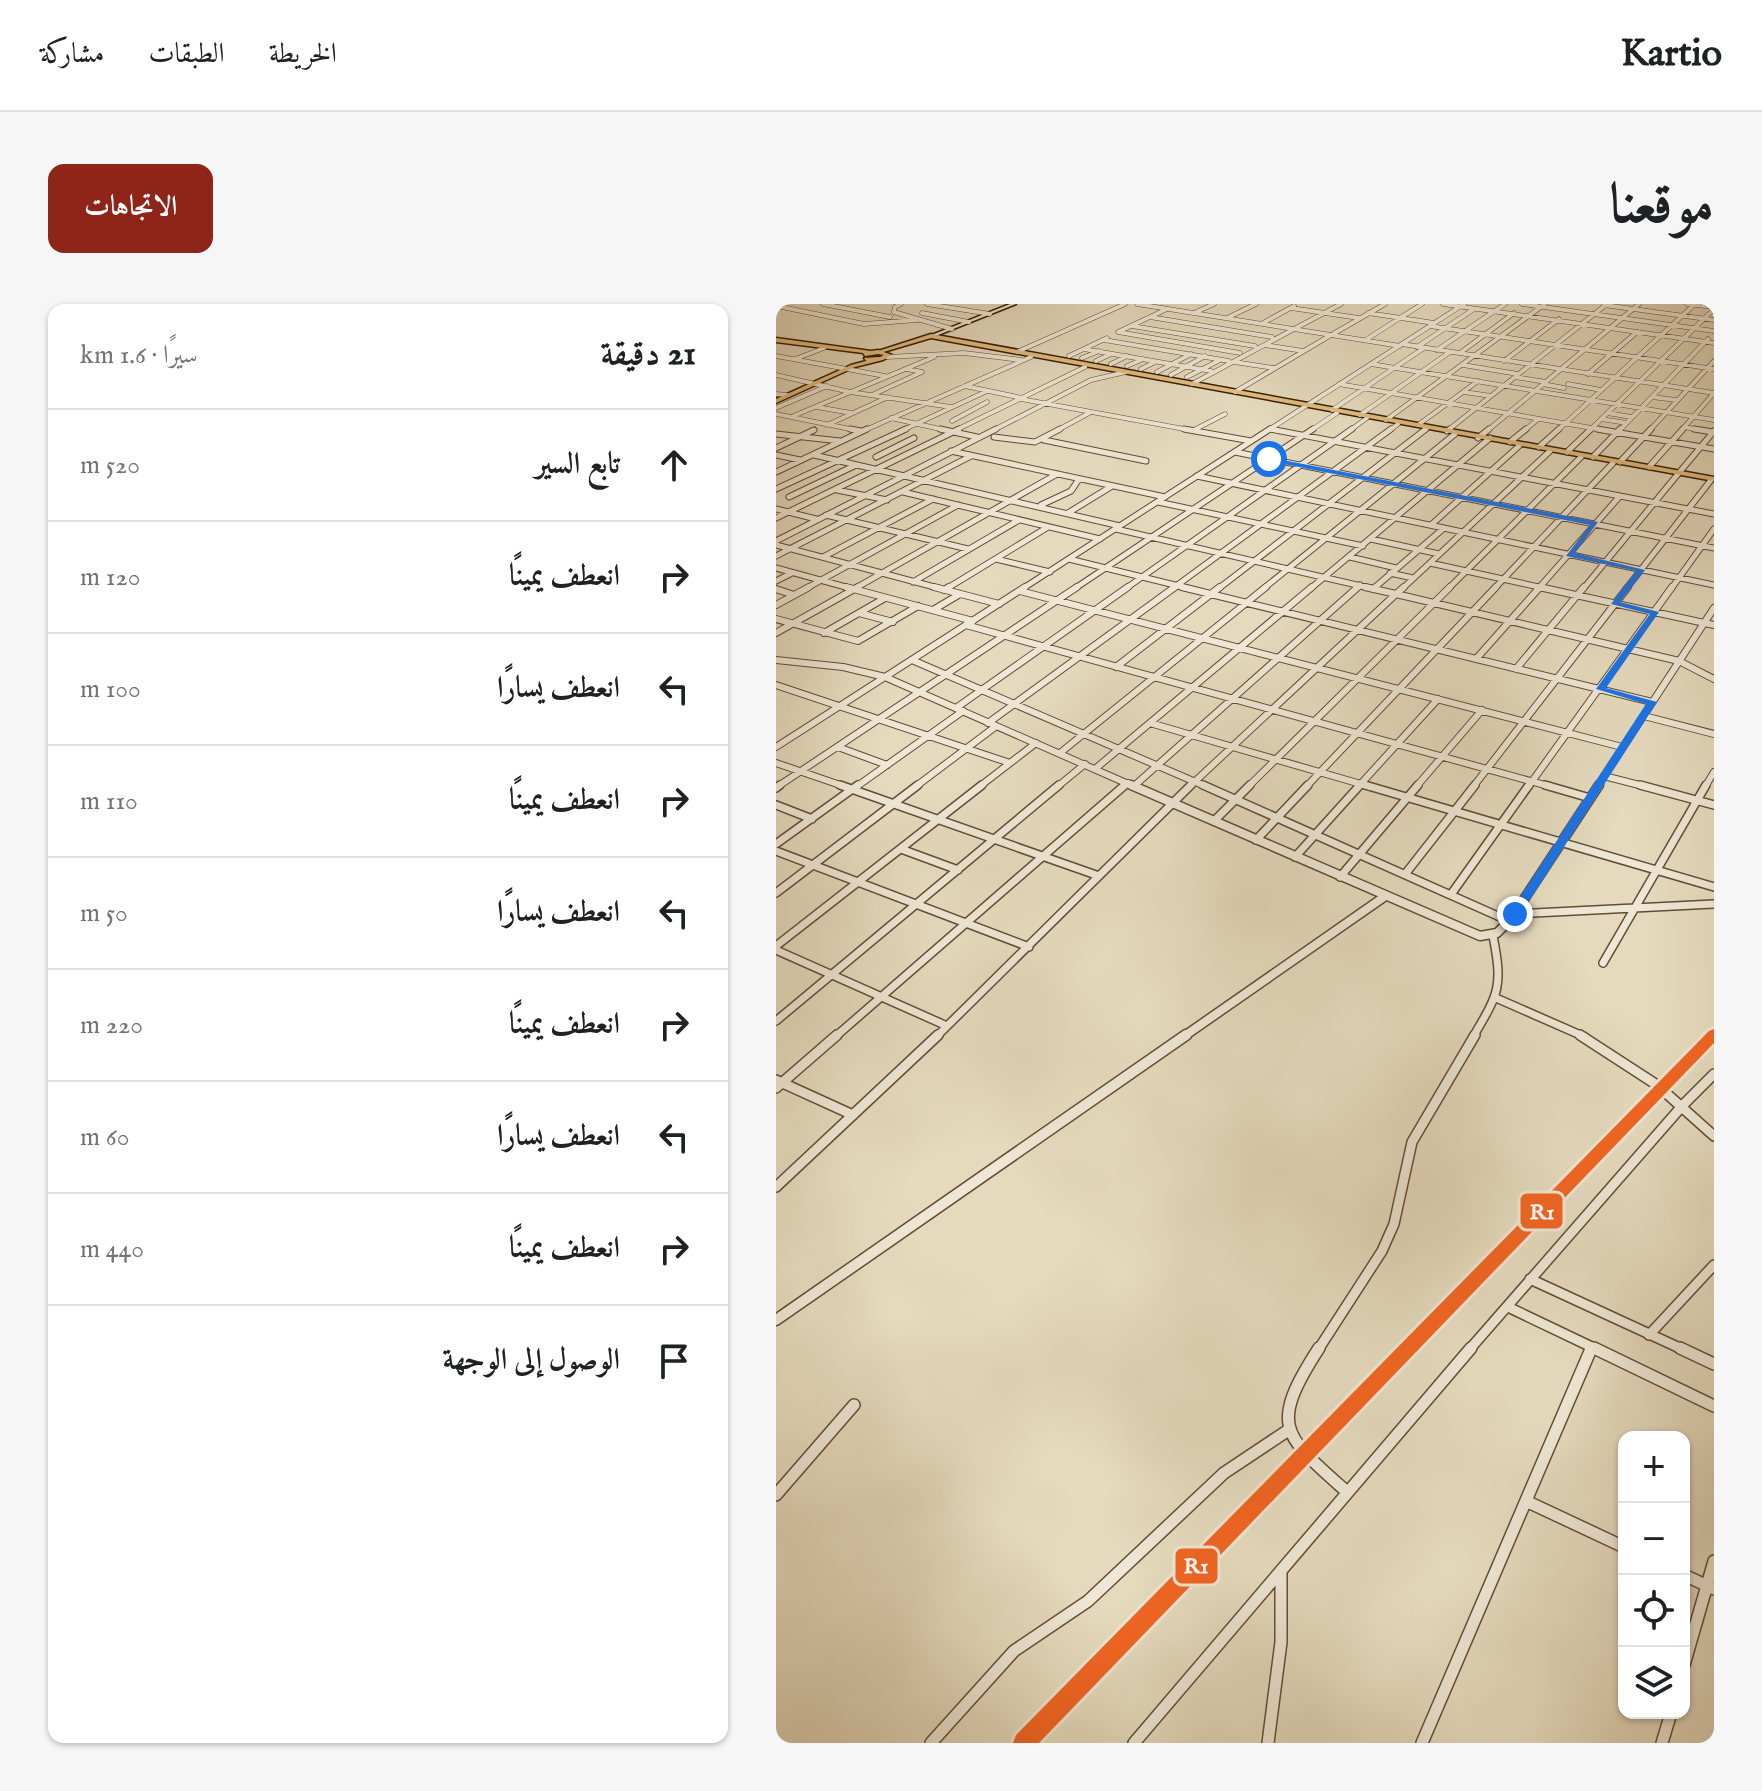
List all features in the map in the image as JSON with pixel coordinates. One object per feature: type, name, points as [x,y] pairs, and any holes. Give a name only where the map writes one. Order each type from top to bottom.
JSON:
[{"type":"main road","points":[[850,367],[874,352],[935,338],[1012,304]]},
{"type":"main road","points":[[776,401],[850,367],[935,338],[1012,304]]},
{"type":"main road","points":[[935,338],[1713,479]]},
{"type":"main road","points":[[935,338],[1028,358],[1126,371],[1306,406]]},
{"type":"main road","points":[[776,340],[888,356]]},
{"type":"main road","points":[[845,351],[874,360]]},
{"type":"main road","points":[[1364,417],[1679,474]]},
{"type":"street","points":[[776,308],[783,304]]},
{"type":"street","points":[[823,304],[890,317]]},
{"type":"street","points":[[845,308],[857,304]]},
{"type":"street","points":[[901,304],[894,308],[900,314],[952,329]]},
{"type":"street","points":[[927,304],[990,314]]},
{"type":"street","points":[[949,307],[957,304]]},
{"type":"street","points":[[1015,352],[1122,304]]},
{"type":"street","points":[[1137,304],[1295,328]]},
{"type":"street","points":[[1145,304],[1714,393]]},
{"type":"street","points":[[1069,356],[1176,304]]},
{"type":"street","points":[[1096,361],[1214,304]]},
{"type":"street","points":[[1244,304],[1255,305]]},
{"type":"street","points":[[1171,375],[1298,304]]},
{"type":"street","points":[[1192,384],[1341,304]]},
{"type":"street","points":[[1235,392],[1384,304]]},
{"type":"street","points":[[1367,339],[1422,304]]},
{"type":"street","points":[[1443,304],[1714,343]]},
{"type":"street","points":[[1417,347],[1482,304]]},
{"type":"street","points":[[1437,350],[1505,304]]},
{"type":"street","points":[[1460,353],[1526,304],[1714,332],[1593,457]]},
{"type":"street","points":[[1504,361],[1579,304]]},
{"type":"street","points":[[1599,304],[1714,320]]},
{"type":"street","points":[[1447,431],[1606,304]]},
{"type":"street","points":[[1095,769],[1429,491],[1508,414],[1639,304]]},
{"type":"street","points":[[1661,304],[1677,315]]},
{"type":"street","points":[[1687,304],[1714,308]]},
{"type":"street","points":[[1539,447],[1672,325],[1677,315],[1694,304]]},
{"type":"street","points":[[909,318],[937,305]]},
{"type":"street","points":[[1141,369],[1219,329],[1255,305]]},
{"type":"street","points":[[776,747],[1462,305]]},
{"type":"street","points":[[1386,420],[1543,305]]},
{"type":"street","points":[[776,308],[852,327],[900,314]]},
{"type":"street","points":[[1291,308],[1359,318]]},
{"type":"street","points":[[1670,308],[1677,315]]},
{"type":"street","points":[[1567,452],[1714,308]]},
{"type":"street","points":[[1082,358],[1182,311]]},
{"type":"street","points":[[1588,374],[1658,312]]},
{"type":"street","points":[[922,313],[969,322]]},
{"type":"street","points":[[1368,313],[1446,329],[1711,368]]},
{"type":"street","points":[[1149,317],[1272,337]]},
{"type":"street","points":[[1111,364],[1207,317]]},
{"type":"street","points":[[776,543],[1045,403],[1104,375],[1126,371],[1160,349],[1220,319]]},
{"type":"street","points":[[862,324],[917,320]]},
{"type":"street","points":[[1157,372],[1234,331],[1246,321]]},
{"type":"street","points":[[1132,326],[1255,346]]},
{"type":"street","points":[[1187,377],[1276,328]]},
{"type":"street","points":[[1118,332],[1240,353]]},
{"type":"street","points":[[1332,334],[1404,345]]},
{"type":"street","points":[[1104,340],[1275,368]]},
{"type":"street","points":[[1265,345],[1304,351]]},
{"type":"street","points":[[795,359],[824,348]]},
{"type":"street","points":[[776,788],[1107,569],[1303,436],[1364,388],[1425,348]]},
{"type":"street","points":[[1084,349],[1211,371]]},
{"type":"street","points":[[776,844],[927,737],[979,691],[1334,442],[1390,393],[1451,352]]},
{"type":"street","points":[[888,356],[934,357],[970,353],[1028,358]]},
{"type":"street","points":[[776,356],[888,376]]},
{"type":"street","points":[[791,417],[934,357]]},
{"type":"street","points":[[776,472],[1028,358]]},
{"type":"street","points":[[1256,840],[1502,578],[1644,437],[1676,400],[1711,368],[1714,361]]},
{"type":"street","points":[[1371,364],[1714,420]]},
{"type":"street","points":[[1463,365],[1545,383],[1601,390]]},
{"type":"street","points":[[776,518],[1085,367]]},
{"type":"street","points":[[872,395],[922,374],[906,369]]},
{"type":"street","points":[[1557,394],[1582,373]]},
{"type":"street","points":[[776,375],[850,392],[952,408]]},
{"type":"street","points":[[1583,387],[1597,375]]},
{"type":"street","points":[[1384,377],[1407,381]]},
{"type":"street","points":[[1418,425],[1478,381]]},
{"type":"street","points":[[1339,384],[1714,449]]},
{"type":"street","points":[[965,385],[1022,399],[1251,441]]},
{"type":"street","points":[[776,414],[828,386]]},
{"type":"street","points":[[776,492],[987,391]]},
{"type":"street","points":[[1464,392],[1491,396]]},
{"type":"street","points":[[1649,467],[1714,393]]},
{"type":"street","points":[[776,394],[807,395]]},
{"type":"street","points":[[826,425],[888,397]]},
{"type":"street","points":[[1652,397],[1676,400]]},
{"type":"street","points":[[971,399],[1007,406]]},
{"type":"street","points":[[952,421],[987,402]]},
{"type":"street","points":[[816,407],[851,414]]},
{"type":"street","points":[[994,437],[1026,442],[1044,439],[1092,412]]},
{"type":"street","points":[[1607,413],[1632,417]]},
{"type":"street","points":[[776,414],[862,432]]},
{"type":"street","points":[[1194,431],[1225,414]]},
{"type":"street","points":[[989,415],[1014,420]]},
{"type":"street","points":[[931,417],[968,425]]},
{"type":"street","points":[[891,418],[978,437]]},
{"type":"street","points":[[1510,442],[1538,419]]},
{"type":"street","points":[[1601,419],[1627,423]]},
{"type":"street","points":[[776,893],[965,750],[1012,705],[1398,424]]},
{"type":"street","points":[[1684,427],[1714,431]]},
{"type":"street","points":[[1270,429],[1714,514]]},
{"type":"street","points":[[1116,667],[1426,429]]},
{"type":"street","points":[[776,448],[814,430]]},
{"type":"street","points":[[1516,669],[1714,431]]},
{"type":"street","points":[[776,434],[841,441]]},
{"type":"street","points":[[1060,753],[1455,434]]},
{"type":"street","points":[[850,437],[877,442]]},
{"type":"street","points":[[876,457],[914,438]]},
{"type":"street","points":[[1044,439],[1146,461]]},
{"type":"street","points":[[933,442],[959,447]]},
{"type":"street","points":[[1431,525],[1519,446]]},
{"type":"street","points":[[917,451],[942,456]]},
{"type":"street","points":[[951,451],[1165,497]]},
{"type":"street","points":[[776,1187],[1029,947],[1172,803],[1550,451]]},
{"type":"street","points":[[856,452],[895,461]]},
{"type":"street","points":[[1235,452],[1714,548]]},
{"type":"street","points":[[776,455],[801,460]]},
{"type":"street","points":[[814,455],[1068,513],[1152,537],[1679,661],[1714,679]]},
{"type":"street","points":[[776,556],[971,456]]},
{"type":"street","points":[[1214,821],[1581,457]]},
{"type":"street","points":[[925,464],[945,469]]},
{"type":"street","points":[[789,497],[856,465]]},
{"type":"street","points":[[776,633],[1057,474]]},
{"type":"street","points":[[1197,476],[1714,585]]},
{"type":"street","points":[[1038,506],[1071,491],[1079,479]]},
{"type":"street","points":[[1406,873],[1456,813],[1486,769],[1713,479]]},
{"type":"street","points":[[889,482],[913,487]]},
{"type":"street","points":[[1068,513],[1112,486]]},
{"type":"street","points":[[835,489],[887,500]]},
{"type":"street","points":[[776,492],[810,502]]},
{"type":"street","points":[[903,492],[1100,539]]},
{"type":"street","points":[[1476,659],[1620,496]]},
{"type":"street","points":[[822,558],[933,499]]},
{"type":"street","points":[[1158,502],[1363,546]]},
{"type":"street","points":[[776,605],[958,505]]},
{"type":"street","points":[[776,509],[817,519]]},
{"type":"street","points":[[826,515],[968,549]]},
{"type":"street","points":[[913,582],[1019,520]]},
{"type":"street","points":[[944,590],[1048,527]]},
{"type":"street","points":[[1373,589],[1444,528]]},
{"type":"street","points":[[1452,893],[1714,529]]},
{"type":"street","points":[[1371,539],[1439,554]]},
{"type":"street","points":[[776,543],[999,604]]},
{"type":"street","points":[[1350,557],[1396,568]]},
{"type":"street","points":[[996,559],[1050,572]]},
{"type":"street","points":[[1069,559],[1652,702]]},
{"type":"street","points":[[1430,563],[1714,625]]},
{"type":"street","points":[[776,568],[932,610],[1005,637],[1590,798]]},
{"type":"street","points":[[776,581],[792,573]]},
{"type":"street","points":[[1390,573],[1413,578]]},
{"type":"street","points":[[853,1115],[778,1083],[1156,766],[1360,585]]},
{"type":"street","points":[[776,589],[794,595]]},
{"type":"street","points":[[1020,591],[1622,747]]},
{"type":"street","points":[[932,610],[960,594]]},
{"type":"street","points":[[824,633],[885,598]]},
{"type":"street","points":[[776,619],[858,641],[918,606]]},
{"type":"street","points":[[776,660],[843,667],[885,677],[1384,897],[1480,936],[1493,936],[1512,918],[1714,608]]},
{"type":"street","points":[[858,613],[893,622]]},
{"type":"street","points":[[912,660],[1512,918],[1714,904]]},
{"type":"street","points":[[776,685],[837,708],[1010,763]]},
{"type":"street","points":[[1295,857],[1438,699]]},
{"type":"street","points":[[1340,877],[1482,710]]},
{"type":"street","points":[[1644,716],[1714,734]]},
{"type":"street","points":[[1150,723],[1714,887]]},
{"type":"street","points":[[947,1026],[831,976],[776,948],[1036,743]]},
{"type":"street","points":[[838,747],[887,765]]},
{"type":"street","points":[[776,763],[1099,876]]},
{"type":"street","points":[[776,1021],[1085,764]]},
{"type":"street","points":[[1603,963],[1632,908],[1658,872],[1714,772]]},
{"type":"street","points":[[1604,776],[1714,805]]},
{"type":"street","points":[[776,805],[812,819]]},
{"type":"street","points":[[901,849],[958,870]]},
{"type":"street","points":[[776,851],[1029,947]]},
{"type":"street","points":[[776,1320],[1384,897]]},
{"type":"street","points":[[1347,1492],[1297,1448],[1290,1429],[1289,1404],[1305,1370],[1391,1232],[1412,1142],[1496,998],[1501,974],[1493,936]]},
{"type":"street","points":[[1496,998],[1590,1039],[1683,1105],[1714,1136]]},
{"type":"street","points":[[1134,1743],[1530,1279],[1714,1074]]},
{"type":"street","points":[[1649,1335],[1714,1265]]},
{"type":"street","points":[[1530,1279],[1714,1364]]},
{"type":"street","points":[[1508,1307],[1714,1406]]},
{"type":"street","points":[[1422,1743],[1591,1349]]},
{"type":"street","points":[[776,1495],[854,1405]]},
{"type":"street","points":[[931,1743],[1014,1651],[1088,1601],[1224,1473],[1290,1429]]},
{"type":"street","points":[[1526,1501],[1618,1544]]},
{"type":"street","points":[[1690,1647],[1710,1588],[1714,1561]]},
{"type":"street","points":[[1268,1743],[1281,1642],[1281,1574]]},
{"type":"street","points":[[1690,1578],[1710,1588]]},
{"type":"street","points":[[1662,1743],[1669,1719]]},
{"type":"transit line","name":"R1","points":[[1024,1743],[1714,1034]]},
{"type":"route","points":[[1269,459],[1595,524],[1569,554],[1641,570],[1615,604],[1655,612],[1601,689],[1652,702],[1515,914]]}]
